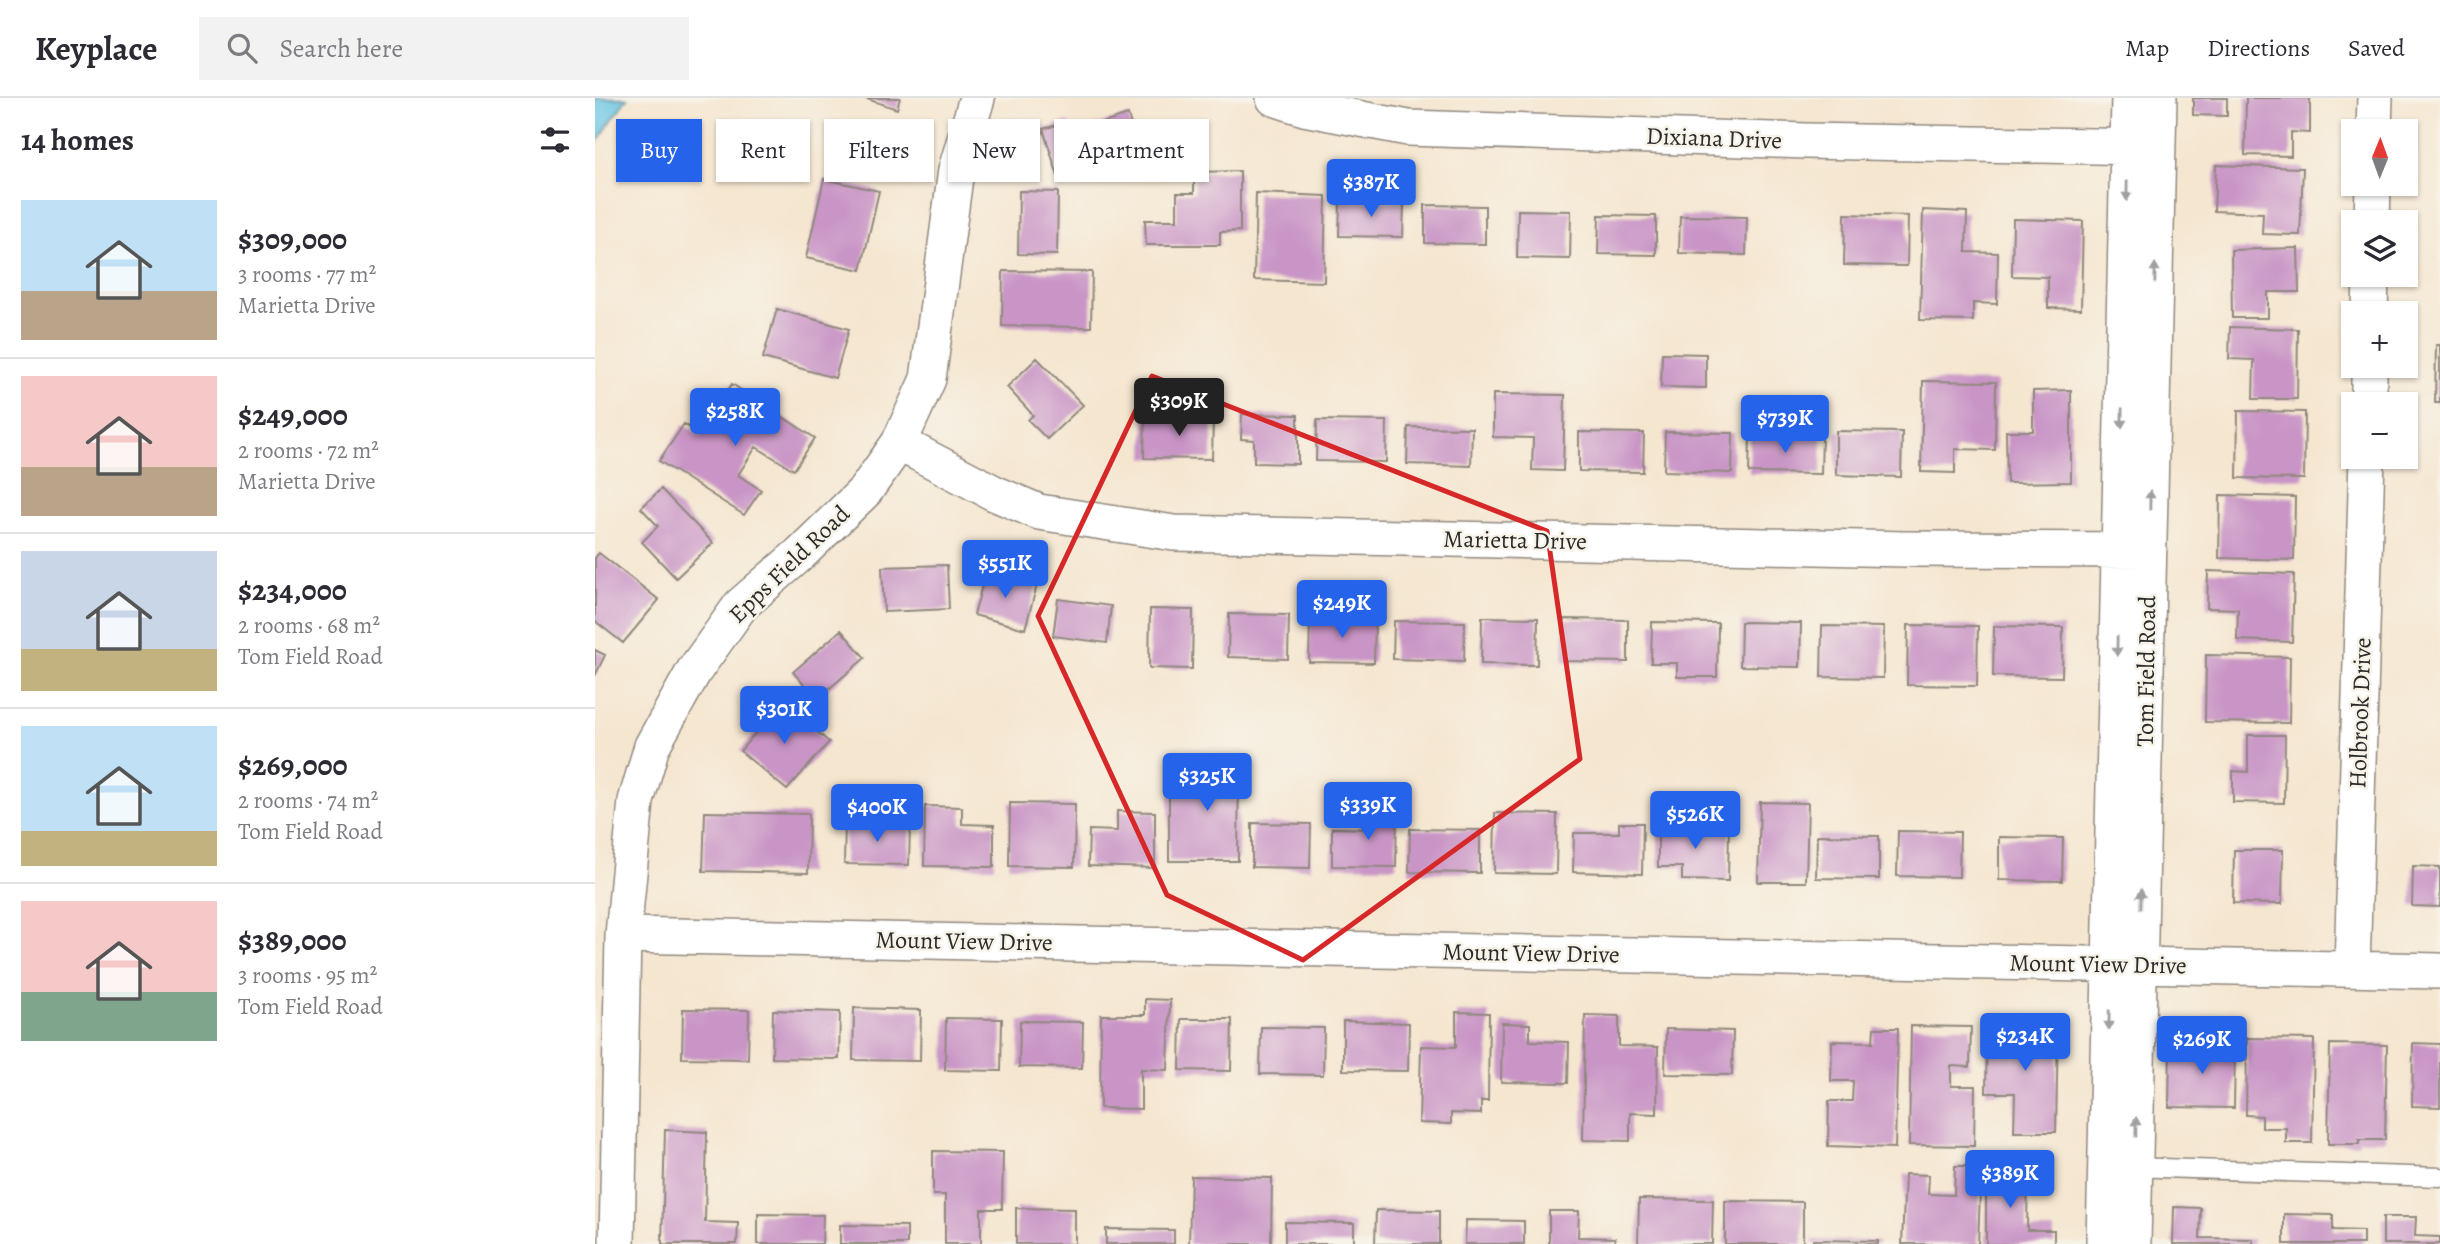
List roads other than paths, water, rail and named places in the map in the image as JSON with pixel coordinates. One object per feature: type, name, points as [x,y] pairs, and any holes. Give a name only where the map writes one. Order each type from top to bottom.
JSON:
[{"type":"street","name":"Epps Field Road","points":[[617,1244],[623,934],[636,801],[652,746],[694,671],[741,605],[800,554],[865,491],[899,443],[928,379],[956,170],[977,98]]},
{"type":"street","name":"Dixiana Drive","points":[[1274,98],[1304,108],[1408,128],[1806,142],[2143,147]]},
{"type":"street","name":"Tom Field Road","points":[[2129,98],[2143,147]]},
{"type":"street","name":"Tom Field Road","points":[[2104,1244],[2120,1167],[2143,147],[2159,98]]},
{"type":"street","points":[[2374,119],[2375,98]]},
{"type":"street","name":"Marietta Drive","points":[[899,443],[994,493],[1039,512],[1174,533],[1892,549],[2134,550]]},
{"type":"street","name":"Holbrook Drive","points":[[2352,969],[2367,469]]},
{"type":"street","name":"Mount View Drive","points":[[623,934],[2440,971]]},
{"type":"street","name":"Tom Field Road","points":[[2120,1167],[2133,1244]]},
{"type":"lane","points":[[2120,1167],[2440,1177]]},
{"type":"water","points":[[595,98],[627,98],[595,145]]}]
